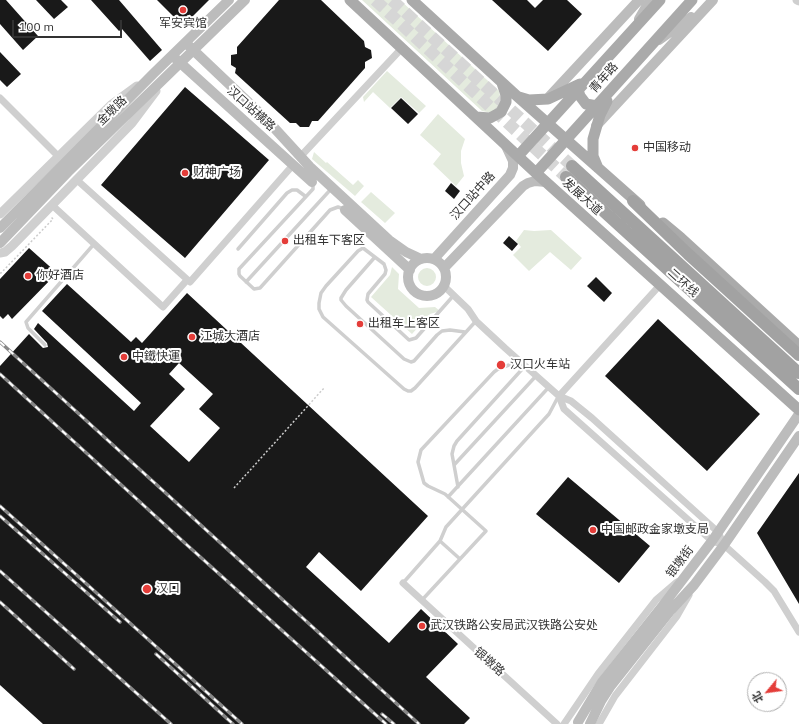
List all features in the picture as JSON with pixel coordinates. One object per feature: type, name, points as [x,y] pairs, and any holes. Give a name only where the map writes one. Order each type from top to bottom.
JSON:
[{"type":"highway","name":"二环线","points":[[572,166],[799,389]]},
{"type":"highway","name":"二环线","points":[[566,177],[799,373]]},
{"type":"highway","points":[[633,201],[688,254],[799,355]]},
{"type":"main road","name":"金墩路","points":[[0,228],[229,0]]},
{"type":"main road","name":"金墩路","points":[[0,243],[68,172],[245,0]]},
{"type":"main road","name":"发展大道","points":[[350,0],[536,173],[799,410]]},
{"type":"main road","points":[[412,0],[633,201],[681,238],[799,346]]},
{"type":"main road","points":[[548,99],[639,0]]},
{"type":"main road","points":[[631,31],[650,0]]},
{"type":"main road","name":"青年路","points":[[518,156],[660,0]]},
{"type":"main road","name":"青年路","points":[[536,173],[692,0]]},
{"type":"main road","points":[[649,47],[711,3]]},
{"type":"main road","points":[[596,126],[711,3]]},
{"type":"main road","points":[[185,43],[268,120],[300,157],[393,243],[406,252],[421,259]]},
{"type":"main road","name":"汉口站横路","points":[[172,56],[312,182]]},
{"type":"main road","points":[[518,97],[529,100],[548,99],[586,81]]},
{"type":"main road","points":[[476,117],[490,118],[501,112],[506,102],[506,95],[502,82]]},
{"type":"main road","points":[[598,169],[592,147],[596,126],[614,87]]},
{"type":"main road","points":[[578,90],[580,96],[586,104],[597,106]]},
{"type":"main road","name":"汉口站中路","points":[[434,259],[510,175],[513,168],[513,161],[506,145]]},
{"type":"main road","points":[[444,268],[523,186],[536,181],[546,182]]},
{"type":"main road","points":[[345,210],[388,248],[410,270]]},
{"type":"main road","points":[[421,259],[434,259],[442,264],[444,268],[446,277],[444,286],[437,293],[432,295],[422,295],[410,285],[410,270],[416,262],[421,259]]},
{"type":"main road","points":[[750,366],[760,365],[767,362],[774,356],[779,348],[782,331]]},
{"type":"main road","name":"银墩街","points":[[578,722],[602,682],[712,541],[799,414]]},
{"type":"main road","name":"银墩街","points":[[590,724],[601,701],[620,674],[671,610],[694,585],[724,545],[799,436]]},
{"type":"street","points":[[300,157],[402,48]]},
{"type":"street","points":[[0,214],[111,106],[154,73]]},
{"type":"street","points":[[0,253],[5,252],[12,246],[132,123],[165,79]]},
{"type":"street","points":[[0,98],[58,156]]},
{"type":"street","points":[[77,180],[190,282],[292,165]]},
{"type":"street","points":[[52,205],[163,307],[187,280]]},
{"type":"street","points":[[559,396],[660,285]]},
{"type":"street","points":[[444,286],[468,309],[476,321],[536,376],[559,396],[571,401],[582,410],[718,532],[724,545],[774,591],[799,632]]},
{"type":"street","points":[[559,396],[564,409],[712,541],[724,545]]},
{"type":"street","points":[[564,724],[598,674],[656,600],[685,575]]},
{"type":"street","name":"银墩路","points":[[403,584],[557,724]]},
{"type":"street","points":[[599,724],[615,696],[677,616],[694,585]]},
{"type":"lane","points":[[312,182],[314,188],[239,269],[239,274],[254,289],[260,288],[330,210],[338,207],[345,210]]},
{"type":"lane","points":[[246,282],[332,187]]},
{"type":"lane","points":[[238,249],[287,193],[292,190],[297,190],[305,196]]},
{"type":"lane","points":[[45,345],[28,328],[26,322],[94,244]]},
{"type":"lane","points":[[454,295],[416,338],[409,340],[370,305],[367,300],[368,294],[386,272],[384,264],[366,249],[362,248],[324,289],[319,298],[319,309],[323,317],[404,389],[411,391],[476,321]]},
{"type":"lane","points":[[375,257],[346,290],[341,300],[404,360],[411,362],[414,361],[442,331],[450,330],[466,332]]},
{"type":"lane","points":[[422,601],[486,531],[442,492],[424,483],[418,462],[421,450],[494,372],[509,365],[524,365]]},
{"type":"lane","points":[[458,487],[452,454],[457,441],[524,365]]},
{"type":"lane","points":[[454,465],[536,376]]},
{"type":"lane","points":[[448,497],[549,387]]},
{"type":"lane","points":[[403,584],[440,541],[446,527],[549,414],[559,396]]},
{"type":"lane","points":[[440,541],[460,559]]},
{"type":"path","points":[[0,273],[1,274],[53,219],[45,212]]},
{"type":"path","points":[[234,488],[324,388]]},
{"type":"shaded area","points":[[362,0],[400,0],[499,91],[501,106],[492,113],[482,111]]},
{"type":"shaded area","points":[[387,71],[426,106],[419,113],[401,97],[390,108],[373,92],[364,102],[363,97]]},
{"type":"shaded area","points":[[438,114],[465,139],[461,151],[461,163],[464,176],[456,186],[433,164],[441,154],[420,135]]},
{"type":"shaded area","points":[[314,152],[353,185],[358,180],[364,186],[355,196],[312,159]]},
{"type":"shaded area","points":[[371,192],[395,213],[385,223],[361,202]]},
{"type":"shaded area","points":[[524,230],[551,230],[582,258],[571,270],[550,252],[529,271],[513,255],[521,247],[516,241]]},
{"type":"shaded area","points":[[392,267],[399,274],[398,289],[419,308],[435,307],[440,311],[430,314],[412,334],[371,297],[390,275]]},
{"type":"shaded area","points":[[427,268],[433,271],[436,277],[433,283],[427,286],[421,283],[418,277],[421,271]]},
{"type":"building","points":[[0,0],[6,0],[38,36],[23,50],[0,24]]},
{"type":"building","points":[[36,0],[61,0],[68,7],[54,19]]},
{"type":"building","points":[[91,0],[119,0],[162,50],[150,61],[122,29],[119,31]]},
{"type":"building","name":"军安宾馆","points":[[157,0],[209,0],[190,19],[182,23]]},
{"type":"building","points":[[279,0],[321,0],[364,41],[365,47],[371,50],[372,58],[365,62],[365,68],[318,121],[312,121],[309,127],[300,127],[296,123],[290,123],[235,73],[236,68],[231,65],[231,55],[237,54],[237,47]]},
{"type":"building","points":[[492,0],[527,0],[535,8],[543,0],[567,0],[582,14],[548,51]]},
{"type":"building","points":[[0,52],[21,74],[7,87],[0,80]]},
{"type":"building","name":"财神广场","points":[[185,87],[269,160],[185,258],[101,185]]},
{"type":"building","points":[[401,98],[418,114],[408,124],[391,108]]},
{"type":"building","points":[[451,183],[460,191],[454,199],[445,191]]},
{"type":"building","points":[[509,236],[518,244],[512,251],[503,243]]},
{"type":"building","name":"你好酒店","points":[[29,248],[57,273],[12,319],[8,314],[3,319],[0,316],[0,279]]},
{"type":"building","points":[[596,277],[612,293],[604,302],[587,286]]},
{"type":"building","points":[[67,284],[131,342],[136,337],[142,343],[187,293],[428,516],[361,591],[319,552],[306,567],[389,643],[421,609],[458,644],[426,677],[470,718],[464,724],[43,724],[0,685],[0,366],[29,334],[43,348],[48,347],[47,343],[34,329],[38,323],[134,411],[141,403],[42,311]],"holes":[[[179,363],[213,394],[199,409],[220,428],[189,462],[150,426],[185,389],[169,374]]]},
{"type":"building","points":[[658,319],[760,414],[707,471],[605,376]]},
{"type":"building","points":[[799,473],[799,604],[757,533]]},
{"type":"building","name":"中国邮政金家墩支局","points":[[568,477],[650,546],[619,583],[536,514]]},
{"type":"tunnel","points":[[375,0],[566,177]]},
{"type":"tunnel","points":[[392,0],[572,166]]},
{"type":"railway","points":[[0,342],[419,724]]},
{"type":"railway","points":[[0,374],[386,724]]},
{"type":"railway","points":[[0,506],[242,724]]},
{"type":"railway","points":[[0,516],[120,622]]},
{"type":"railway","points":[[0,571],[171,724]]},
{"type":"railway","points":[[0,602],[74,669]]},
{"type":"railway","points":[[156,654],[233,724]]},
{"type":"railway","points":[[382,714],[394,724]]},
{"type":"place","name":"军安宾馆","points":[[183,10]]},
{"type":"place","name":"中国移动","points":[[635,148]]},
{"type":"place","name":"财神广场","points":[[185,173]]},
{"type":"place","name":"出租车下客区","points":[[285,241]]},
{"type":"place","name":"你好酒店","points":[[28,276]]},
{"type":"place","name":"出租车上客区","points":[[360,324]]},
{"type":"place","name":"江城大酒店","points":[[192,337]]},
{"type":"place","name":"中鐵快運","points":[[124,357]]},
{"type":"place","name":"汉口火车站","points":[[501,365]]},
{"type":"place","name":"中国邮政金家墩支局","points":[[593,530]]},
{"type":"place","name":"汉口","points":[[147,589]]},
{"type":"place","name":"武汉铁路公安局武汉铁路公安处","points":[[422,626]]}]
